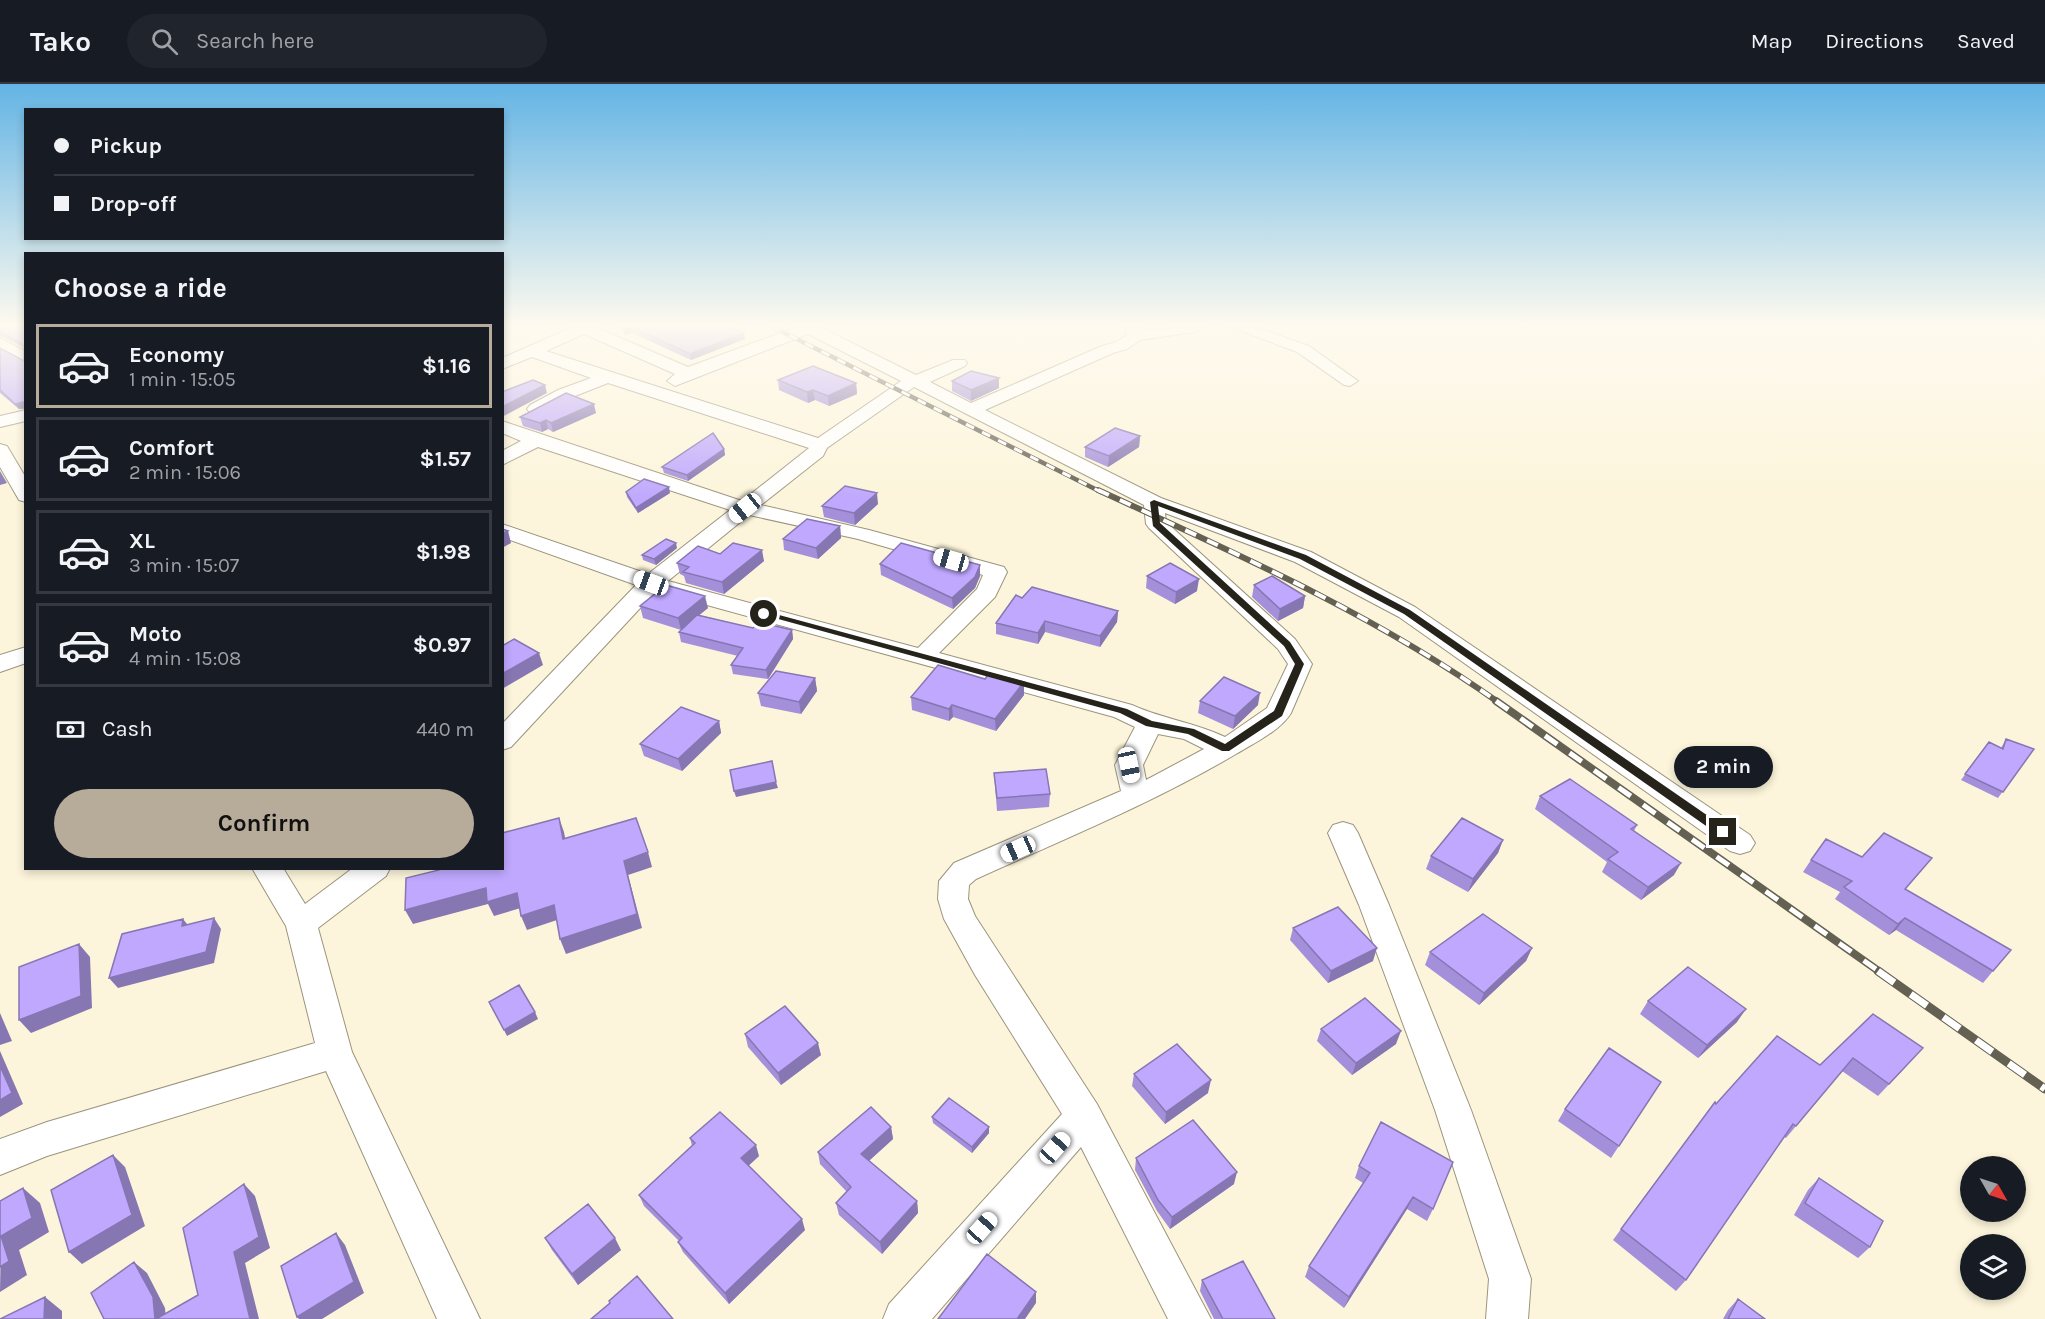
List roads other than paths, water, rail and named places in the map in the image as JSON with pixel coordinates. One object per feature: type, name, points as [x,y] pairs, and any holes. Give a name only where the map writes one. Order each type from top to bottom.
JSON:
[{"type":"street","points":[[504,425],[564,394],[589,385]]},
{"type":"street","points":[[626,385],[820,445]]},
{"type":"street","points":[[655,392],[668,385]]},
{"type":"street","points":[[504,739],[651,583],[816,452],[820,445],[907,385]]},
{"type":"street","points":[[919,385],[1154,502],[1303,557],[1407,612],[1740,843]]},
{"type":"street","points":[[970,410],[1030,385]]},
{"type":"street","points":[[0,422],[24,416]]},
{"type":"street","points":[[504,426],[536,440],[745,508],[862,534],[996,572],[987,592],[922,657]]},
{"type":"street","points":[[504,458],[536,440]]},
{"type":"street","points":[[0,450],[24,492]]},
{"type":"street","points":[[1154,502],[1156,524],[1287,644],[1300,664],[1278,713],[1226,748],[1169,781],[966,871],[954,881],[953,899],[976,948],[1084,1116],[1190,1319]]},
{"type":"street","points":[[504,531],[651,583],[1123,711],[1150,724],[1190,731],[1226,748]]},
{"type":"street","points":[[0,664],[24,655]]},
{"type":"street","points":[[1136,796],[1129,765],[1150,724]]},
{"type":"street","points":[[1343,833],[1374,905],[1449,1100],[1510,1279],[1507,1319]]},
{"type":"street","points":[[268,870],[301,924],[335,1053],[459,1319]]},
{"type":"street","points":[[301,924],[372,870]]},
{"type":"street","points":[[0,1156],[47,1139],[335,1053]]},
{"type":"street","points":[[904,1319],[982,1228],[1084,1116]]},
{"type":"railway","points":[[888,385],[1101,492]]},
{"type":"railway","points":[[1098,490],[1252,562],[1353,613],[1451,670],[1498,702]]},
{"type":"railway","points":[[1496,701],[1880,972]]},
{"type":"railway","points":[[1878,971],[2045,1089]]}]
